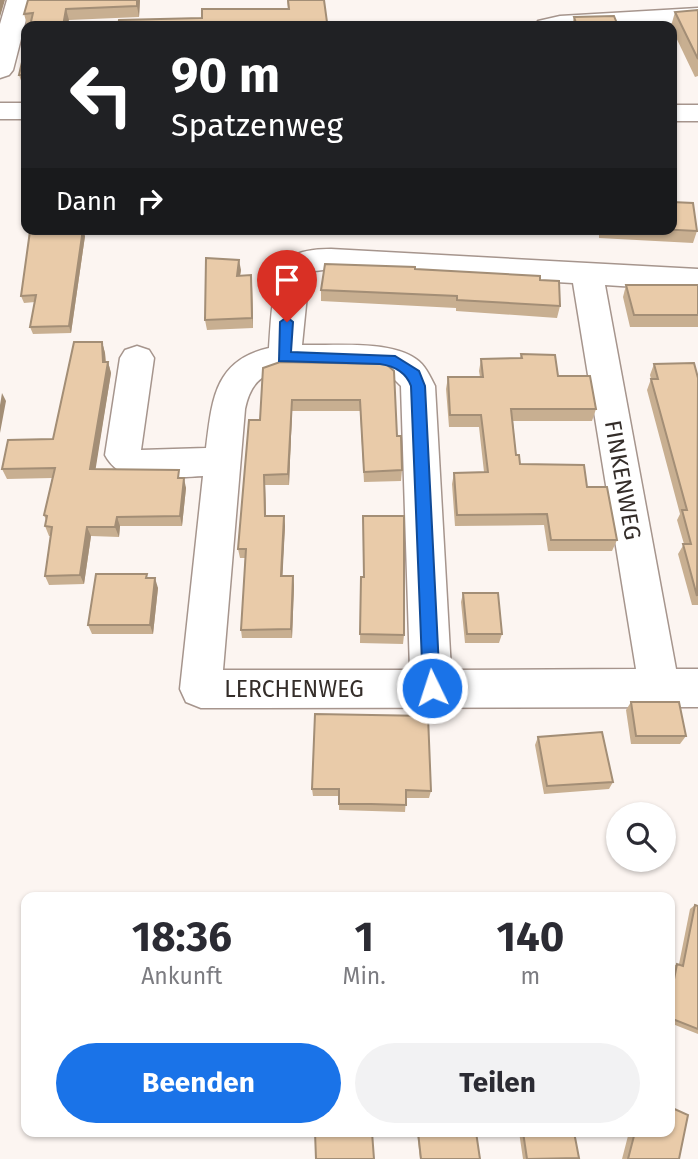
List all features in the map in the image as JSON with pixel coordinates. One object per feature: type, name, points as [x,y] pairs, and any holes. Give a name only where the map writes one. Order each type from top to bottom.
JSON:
[{"type":"street","points":[[0,70],[19,0]]},
{"type":"street","points":[[655,21],[698,15]]},
{"type":"street","points":[[0,111],[21,111]]},
{"type":"street","points":[[284,357],[294,270],[302,263],[331,259],[698,280]]},
{"type":"street","name":"FINKENWEG","points":[[587,273],[679,687]]},
{"type":"street","name":"LERCHENWEG","points":[[432,688],[418,386],[414,374],[395,361],[380,359],[284,357],[251,365],[234,384],[230,397],[205,624],[201,689],[679,687]]},
{"type":"street","points":[[137,358],[124,456],[133,464],[222,463]]},
{"type":"building","points":[[28,0],[137,0],[137,6],[66,9],[64,21],[31,21],[33,13],[24,14]]},
{"type":"building","points":[[288,0],[324,0],[327,21],[119,21],[202,18],[202,9],[289,9]]},
{"type":"building","points":[[698,10],[698,59],[675,12]]},
{"type":"building","points":[[614,16],[616,21],[575,21],[574,17]]},
{"type":"building","points":[[677,202],[693,203],[697,231],[677,230]]},
{"type":"building","points":[[29,235],[82,235],[69,326],[30,327],[36,295],[21,296]]},
{"type":"building","points":[[206,258],[239,260],[237,276],[251,275],[252,318],[205,320]]},
{"type":"building","points":[[325,264],[540,276],[540,280],[559,281],[560,306],[457,300],[457,296],[321,290]]},
{"type":"building","points":[[626,285],[698,285],[698,315],[634,315]]},
{"type":"building","points":[[74,342],[102,342],[103,362],[108,362],[90,469],[179,470],[178,478],[184,478],[180,516],[117,517],[115,527],[87,527],[80,575],[45,576],[52,527],[45,526],[47,516],[44,515],[55,468],[2,469],[8,440],[53,439]]},
{"type":"building","points":[[521,354],[555,355],[558,376],[590,376],[596,409],[511,409],[516,455],[519,455],[520,464],[584,465],[587,487],[607,487],[617,540],[551,540],[547,514],[457,515],[454,473],[488,472],[481,415],[450,415],[448,377],[483,377],[481,359],[522,358]]},
{"type":"building","points":[[280,362],[386,364],[394,371],[397,436],[401,436],[402,470],[364,472],[360,400],[292,400],[288,474],[264,475],[265,516],[284,516],[281,576],[293,576],[291,629],[241,630],[246,549],[238,549],[249,420],[260,420],[263,368]]},
{"type":"building","points":[[694,363],[698,378],[697,596],[683,544],[691,544],[682,510],[687,510],[651,379],[658,379],[654,364]]},
{"type":"building","points":[[363,516],[404,516],[404,635],[360,634],[361,577],[364,577]]},
{"type":"building","points":[[96,574],[147,574],[146,578],[155,578],[150,625],[88,625]]},
{"type":"building","points":[[463,593],[498,593],[502,634],[467,634]]},
{"type":"building","points":[[631,702],[679,702],[686,736],[636,736]]},
{"type":"building","points":[[315,714],[428,716],[431,791],[406,790],[406,805],[339,804],[339,789],[312,789]]},
{"type":"building","points":[[602,732],[613,782],[547,786],[538,737]]},
{"type":"building","points":[[695,905],[698,906],[698,1029],[675,1020],[675,974],[677,964],[683,966]]},
{"type":"building","points":[[675,1109],[688,1115],[679,1159],[628,1159],[634,1137],[675,1137]]},
{"type":"building","points":[[315,1137],[372,1137],[374,1159],[316,1159]]},
{"type":"building","points":[[419,1137],[477,1137],[480,1159],[421,1159]]},
{"type":"building","points":[[524,1137],[575,1137],[579,1158],[527,1159]]},
{"type":"route","points":[[287,322],[284,357],[380,359],[395,361],[414,374],[418,386],[432,688]]}]
